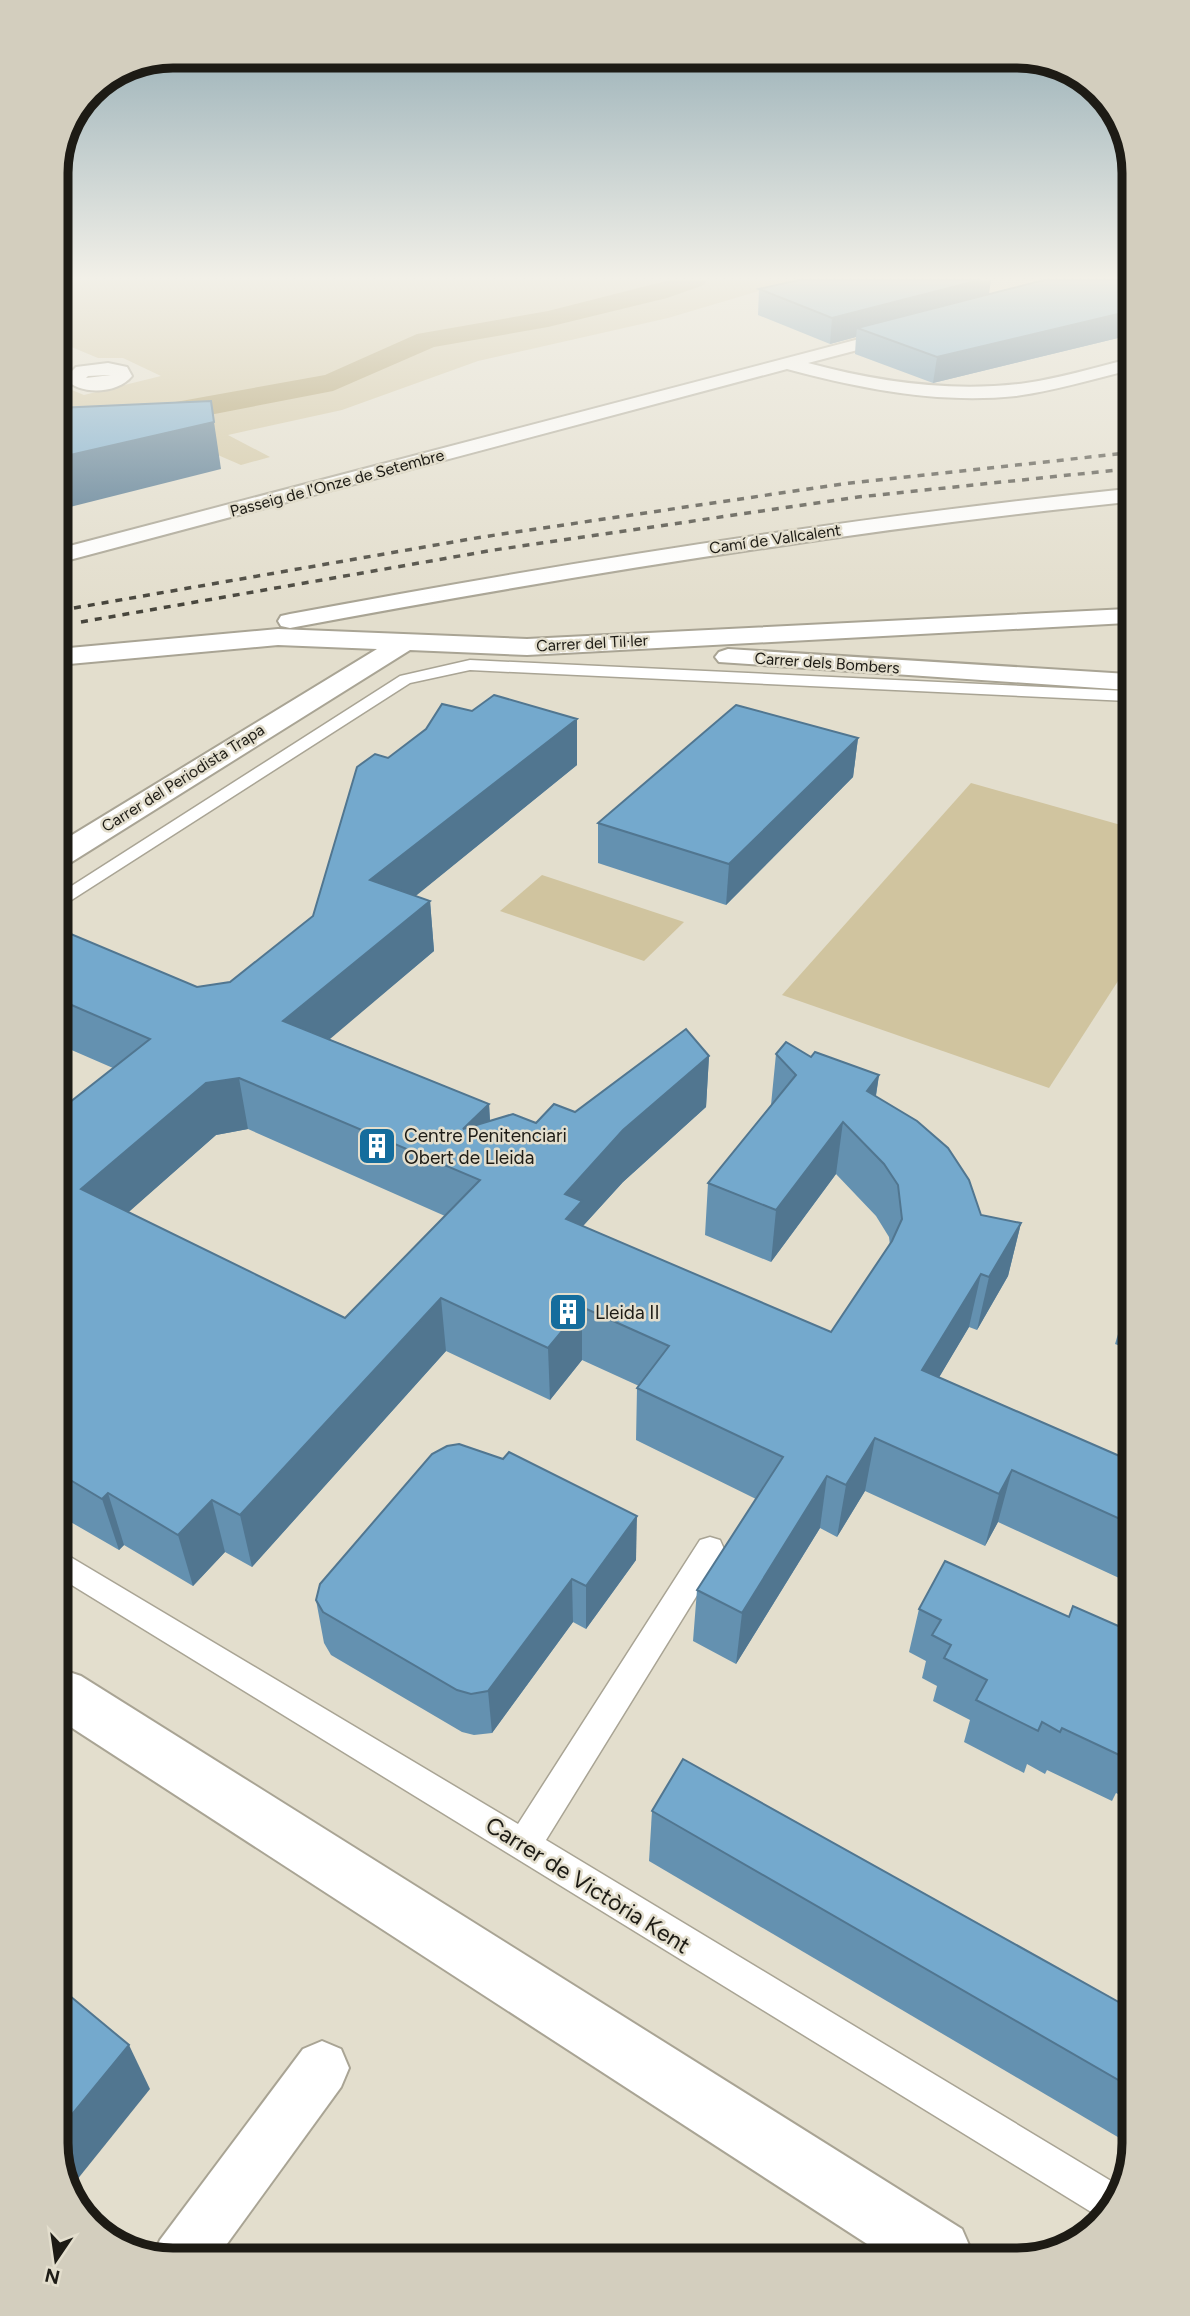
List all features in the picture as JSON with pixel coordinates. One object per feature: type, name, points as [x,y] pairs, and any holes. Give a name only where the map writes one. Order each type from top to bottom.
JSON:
[{"type":"street","name":"Passeig de l'Onze de Setembre","points":[[68,537],[659,388]]},
{"type":"street","name":"Passeig de l'Onze de Setembre","points":[[68,553],[694,388]]},
{"type":"street","points":[[894,388],[950,393],[1028,388]]},
{"type":"street","name":"Camí de Vallcalent","points":[[161,647],[425,595],[937,515],[1122,496]]},
{"type":"street","points":[[419,641],[408,620],[413,607],[425,595]]},
{"type":"street","name":"Carrer del Til·ler","points":[[68,656],[278,636],[527,647],[1122,616]]},
{"type":"street","name":"Carrer del Periodista Trapa","points":[[308,701],[343,673],[354,658],[355,648],[333,637]]},
{"type":"street","name":"Carrer del Periodista Trapa","points":[[68,850],[308,701],[398,649],[419,641]]},
{"type":"street","name":"Carrer del Periodista Trapa","points":[[308,701],[391,666],[447,651],[489,645]]},
{"type":"street","name":"Carrer dels Bombers","points":[[527,647],[1122,682]]},
{"type":"street","points":[[68,1696],[933,2248]]},
{"type":"street","points":[[189,2248],[323,2068]]},
{"type":"lane","points":[[68,896],[405,679],[470,664],[1122,696]]},
{"type":"lane","points":[[524,1845],[710,1549]]},
{"type":"lane","name":"Carrer de Victòria Kent","points":[[68,1568],[1105,2199]]},
{"type":"shaded area","points":[[68,388],[84,395],[112,388],[403,388],[342,410],[228,435],[270,457],[241,465],[183,440],[68,453]]},
{"type":"shaded area","points":[[971,783],[1122,825],[1122,975],[1049,1088],[782,995]]},
{"type":"shaded area","points":[[542,875],[684,922],[644,961],[500,911]]},
{"type":"building","points":[[211,401],[214,422],[68,455],[68,408]]},
{"type":"building","points":[[494,695],[577,719],[370,880],[430,901],[283,1021],[489,1104],[463,1129],[513,1114],[536,1123],[554,1104],[575,1112],[686,1029],[709,1056],[623,1130],[565,1194],[582,1201],[566,1219],[831,1332],[892,1241],[902,1219],[898,1185],[884,1164],[843,1122],[776,1210],[708,1183],[796,1075],[776,1054],[786,1042],[811,1057],[815,1052],[879,1075],[867,1091],[917,1121],[948,1148],[969,1180],[981,1215],[1021,1223],[989,1277],[981,1274],[922,1370],[1122,1457],[1122,1520],[1012,1470],[999,1494],[875,1438],[846,1485],[827,1476],[742,1613],[697,1590],[783,1457],[637,1388],[669,1346],[582,1307],[548,1348],[441,1298],[240,1515],[212,1500],[178,1535],[108,1493],[102,1499],[68,1479],[68,1104],[150,1039],[68,1003],[68,933],[197,987],[230,982],[313,916],[357,767],[375,754],[388,758],[426,729],[442,704],[472,711]],"holes":[[[239,1078],[480,1180],[345,1318],[81,1189],[206,1083]]]},
{"type":"building","points":[[736,705],[858,738],[729,864],[598,823]]},
{"type":"building","points":[[459,1444],[503,1459],[509,1452],[637,1516],[586,1586],[572,1579],[488,1691],[471,1694],[457,1690],[323,1612],[316,1600],[320,1584],[432,1454],[447,1446]]},
{"type":"building","points":[[945,1561],[1069,1617],[1073,1606],[1122,1628],[1122,1756],[1062,1728],[1060,1732],[1042,1722],[1038,1731],[976,1700],[987,1680],[944,1658],[951,1645],[932,1635],[941,1620],[919,1609]]},
{"type":"building","points":[[683,1759],[1122,2004],[1122,2082],[652,1811]]},
{"type":"building","points":[[68,1994],[129,2045],[68,2119]]},
{"type":"waterway","points":[[131,418],[168,414],[302,388]]},
{"type":"railway","points":[[74,608],[482,537],[842,484],[1122,454]]},
{"type":"railway","points":[[81,622],[494,550],[858,497],[1122,470]]},
{"type":"place","name":"Centre Penitenciari Obert de Lleida","points":[[377,1146]]},
{"type":"place","name":"Lleida II","points":[[568,1312]]}]
